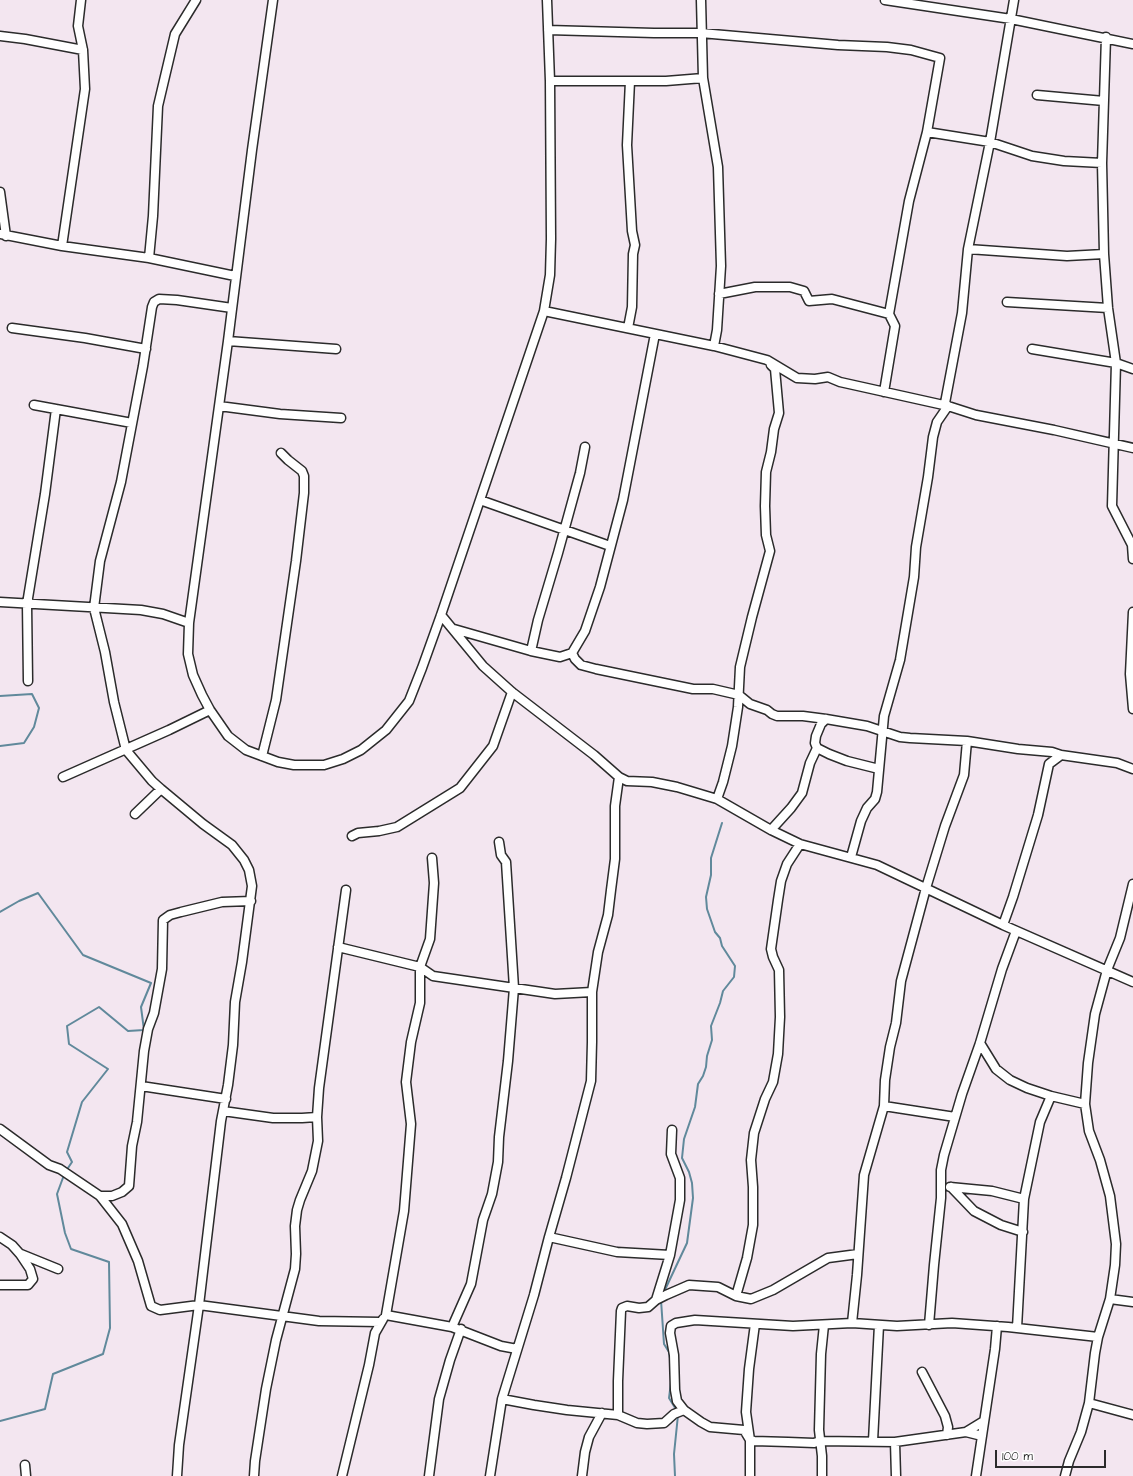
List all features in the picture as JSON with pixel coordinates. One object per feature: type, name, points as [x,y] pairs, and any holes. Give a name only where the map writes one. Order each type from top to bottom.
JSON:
[{"type":"street","points":[[62,246],[85,89],[83,50],[78,26],[81,0]]},
{"type":"street","points":[[149,258],[153,216],[158,106],[175,34],[196,0]]},
{"type":"street","points":[[273,0],[189,623],[188,654],[193,675],[210,710],[228,736],[246,750],[278,762],[294,765],[324,765],[343,759],[361,750],[393,722],[408,701],[422,668],[441,614],[544,311],[550,275],[551,239],[550,81],[547,0]]},
{"type":"street","points":[[701,0],[702,78],[718,167],[721,266],[718,330],[714,346]]},
{"type":"street","points":[[885,0],[1011,19],[1106,37],[1133,44]]},
{"type":"street","points":[[948,406],[945,403],[945,398],[962,313],[968,249],[990,142],[1014,0]]},
{"type":"street","points":[[548,30],[638,33],[701,33],[838,45],[887,47],[911,50],[940,58],[928,132],[910,201],[890,314],[895,326],[884,392]]},
{"type":"street","points":[[0,36],[83,50]]},
{"type":"street","points":[[1106,37],[1102,163],[1104,254],[1108,308],[1116,362],[1112,444],[1112,506],[1132,546],[1133,559]]},
{"type":"street","points":[[550,81],[666,81],[702,78]]},
{"type":"street","points":[[628,328],[632,307],[633,254],[635,245],[632,231],[626,145],[630,81]]},
{"type":"street","points":[[1037,95],[1104,101]]},
{"type":"street","points":[[928,132],[990,142],[1032,156],[1064,161],[1102,163]]},
{"type":"street","points":[[0,192],[3,235],[62,246],[149,258],[235,276]]},
{"type":"street","points":[[968,249],[1067,256],[1104,254]]},
{"type":"street","points":[[719,294],[755,287],[790,287],[804,291],[810,301],[832,299],[890,314]]},
{"type":"street","points":[[177,1476],[179,1445],[233,1045],[235,1002],[252,886],[249,870],[244,860],[232,845],[203,824],[152,781],[126,750],[94,608],[100,561],[121,482],[154,302],[159,300],[177,300],[232,308]]},
{"type":"street","points":[[1007,302],[1108,308]]},
{"type":"street","points":[[544,311],[714,346],[766,360],[798,378],[815,379],[828,377],[884,392],[948,406],[976,415],[1133,448]]},
{"type":"street","points":[[12,328],[85,338],[146,349]]},
{"type":"street","points":[[454,629],[531,651],[560,657],[572,653],[585,630],[600,587],[623,500],[655,334]]},
{"type":"street","points":[[228,341],[336,349]]},
{"type":"street","points":[[1032,349],[1116,362],[1133,369]]},
{"type":"street","points":[[717,799],[732,746],[739,695],[740,667],[770,551],[766,535],[766,472],[771,452],[774,429],[779,414],[775,369],[766,360]]},
{"type":"street","points":[[34,405],[132,423]]},
{"type":"street","points":[[219,406],[280,414],[341,418]]},
{"type":"street","points":[[851,857],[861,821],[867,808],[875,799],[877,792],[884,716],[900,660],[914,577],[916,547],[933,437],[937,422],[948,406]]},
{"type":"street","points":[[28,681],[27,604],[45,494],[56,409]]},
{"type":"street","points":[[531,651],[538,620],[548,590],[580,473],[585,447]]},
{"type":"street","points":[[262,756],[276,700],[296,561],[304,492],[304,476],[302,471],[281,453]]},
{"type":"street","points":[[480,500],[564,531],[610,546]]},
{"type":"street","points":[[0,602],[141,610],[163,614],[189,623]]},
{"type":"street","points":[[1133,612],[1130,674],[1133,709]]},
{"type":"street","points":[[441,614],[483,666],[512,692],[594,756],[619,778],[627,781],[652,782],[677,787],[717,799],[771,830],[800,844],[876,865],[1016,931],[1133,982]]},
{"type":"street","points":[[572,653],[575,660],[581,665],[596,669],[692,689],[712,689],[739,695],[750,704],[767,710],[777,716],[803,716],[826,719],[867,726],[900,737],[920,740],[967,741],[1011,748],[1052,752],[1061,755],[1117,763],[1133,769]]},
{"type":"street","points":[[352,836],[358,833],[379,831],[397,827],[460,788],[493,746],[512,692]]},
{"type":"street","points":[[63,777],[126,750],[210,710]]},
{"type":"street","points":[[771,830],[797,801],[802,793],[810,763],[817,748],[815,743],[816,736],[821,724],[826,719]]},
{"type":"street","points":[[852,1323],[864,1175],[884,1106],[888,1060],[896,1023],[901,981],[926,888],[945,826],[964,775],[967,741]]},
{"type":"street","points":[[817,748],[847,761],[879,769]]},
{"type":"street","points":[[1003,925],[1014,897],[1038,815],[1047,770],[1050,764],[1061,755]]},
{"type":"street","points":[[490,1476],[502,1398],[534,1295],[548,1237],[566,1178],[591,1081],[592,992],[598,952],[608,915],[615,859],[615,806],[619,778]]},
{"type":"street","points":[[135,814],[161,789]]},
{"type":"street","points":[[452,1327],[472,1284],[483,1220],[492,1194],[498,1162],[499,1137],[514,988],[506,862],[501,855],[499,842]]},
{"type":"street","points":[[736,1296],[747,1258],[753,1225],[751,1160],[754,1133],[765,1099],[773,1082],[778,1054],[780,1018],[779,970],[777,963],[772,957],[771,949],[777,906],[781,881],[787,864],[800,844]]},
{"type":"street","points":[[342,1476],[369,1365],[375,1333],[380,1322],[386,1315],[404,1211],[411,1124],[406,1082],[411,1042],[420,1003],[420,967],[430,939],[434,883],[432,858]]},
{"type":"street","points":[[1065,1476],[1069,1461],[1081,1432],[1089,1403],[1098,1337],[1110,1298],[1115,1265],[1116,1244],[1110,1196],[1090,1132],[1085,1104],[1088,1063],[1095,1014],[1108,970],[1120,938],[1133,884]]},
{"type":"street","points":[[254,1476],[266,1389],[282,1316],[295,1269],[295,1226],[297,1210],[312,1171],[318,1141],[317,1117],[322,1057],[346,890]]},
{"type":"street","points":[[100,1196],[112,1196],[122,1192],[129,1186],[132,1146],[148,1029],[154,1013],[162,970],[163,920],[170,915],[222,902],[251,901]]},
{"type":"street","points":[[930,1325],[944,1155],[980,1043],[1002,968],[1016,931]]},
{"type":"street","points":[[338,947],[420,967],[433,976],[555,994],[592,992]]},
{"type":"street","points":[[980,1043],[996,1069],[1010,1080],[1027,1088],[1051,1096],[1085,1104]]},
{"type":"street","points":[[141,1086],[226,1099]]},
{"type":"street","points":[[1017,1328],[1024,1199],[1040,1122],[1051,1096]]},
{"type":"street","points":[[884,1106],[955,1117]]},
{"type":"street","points":[[223,1111],[273,1118],[317,1117]]},
{"type":"street","points":[[0,1129],[44,1162],[60,1169],[100,1196],[122,1224],[138,1261],[151,1306],[160,1310],[199,1305],[319,1321],[380,1322]]},
{"type":"street","points":[[656,1300],[670,1255],[680,1200],[680,1178],[671,1154],[672,1130]]},
{"type":"street","points":[[941,1184],[951,1187],[992,1191],[1024,1199]]},
{"type":"street","points":[[951,1187],[974,1211],[1001,1225],[1023,1232]]},
{"type":"street","points":[[0,1237],[12,1245],[20,1254],[30,1269],[33,1278],[28,1285],[0,1285]]},
{"type":"street","points":[[548,1237],[617,1252],[670,1255]]},
{"type":"street","points":[[20,1254],[58,1269]]},
{"type":"street","points":[[618,1415],[622,1308],[627,1306],[639,1308],[648,1307],[656,1300],[690,1285],[718,1287],[736,1296],[751,1299],[774,1290],[828,1258],[858,1254]]},
{"type":"street","points":[[1110,1298],[1133,1302]]},
{"type":"street","points":[[386,1315],[460,1329],[501,1346],[517,1349]]},
{"type":"street","points":[[750,1440],[744,1430],[710,1427],[700,1422],[684,1410],[677,1401],[674,1360],[670,1333],[671,1326],[676,1323],[695,1320],[792,1326],[852,1323],[897,1326],[952,1323],[1017,1328],[1098,1337]]},
{"type":"street","points":[[750,1476],[750,1440],[746,1412],[749,1369],[755,1324]]},
{"type":"street","points":[[822,1476],[820,1441],[821,1354],[824,1325]]},
{"type":"street","points":[[873,1441],[879,1325]]},
{"type":"street","points":[[976,1476],[995,1349],[996,1326]]},
{"type":"street","points":[[429,1476],[439,1399],[460,1329]]},
{"type":"street","points":[[922,1372],[945,1416],[948,1426],[947,1435]]},
{"type":"street","points":[[502,1398],[567,1410],[618,1415],[637,1423],[664,1423],[674,1414],[684,1410]]},
{"type":"street","points":[[1089,1403],[1133,1415]]},
{"type":"street","points":[[582,1476],[585,1452],[589,1437],[602,1413]]},
{"type":"street","points":[[750,1440],[814,1443],[820,1441],[895,1442],[966,1432],[984,1421]]},
{"type":"street","points":[[966,1432],[982,1436]]},
{"type":"street","points":[[895,1442],[896,1476]]},
{"type":"street","points":[[25,1464],[26,1476]]},
{"type":"waterway","points":[[0,228],[1,223]]},
{"type":"waterway","points":[[0,696],[32,694],[39,708],[34,727],[24,743],[0,746]]},
{"type":"waterway","points":[[663,1294],[687,1243],[693,1198],[692,1183],[689,1172],[682,1158],[684,1139],[695,1107],[698,1084],[706,1067],[707,1056],[712,1040],[711,1026],[723,991],[734,977],[735,966],[722,946],[720,938],[715,932],[707,909],[706,897],[711,875],[711,858],[722,823]]},
{"type":"waterway","points":[[0,912],[19,901],[38,893],[83,955],[151,983],[141,1007],[144,1030],[128,1031],[99,1007],[67,1026],[69,1044],[108,1069],[82,1102],[67,1152],[72,1162],[66,1171]]},
{"type":"waterway","points":[[0,1421],[45,1409],[53,1374],[103,1354],[110,1328],[109,1262],[71,1249],[65,1233],[57,1194],[64,1175]]},
{"type":"waterway","points":[[661,1300],[664,1344],[669,1352],[670,1358]]},
{"type":"waterway","points":[[671,1382],[669,1398],[677,1411]]},
{"type":"waterway","points":[[675,1476],[674,1454],[678,1415]]}]
